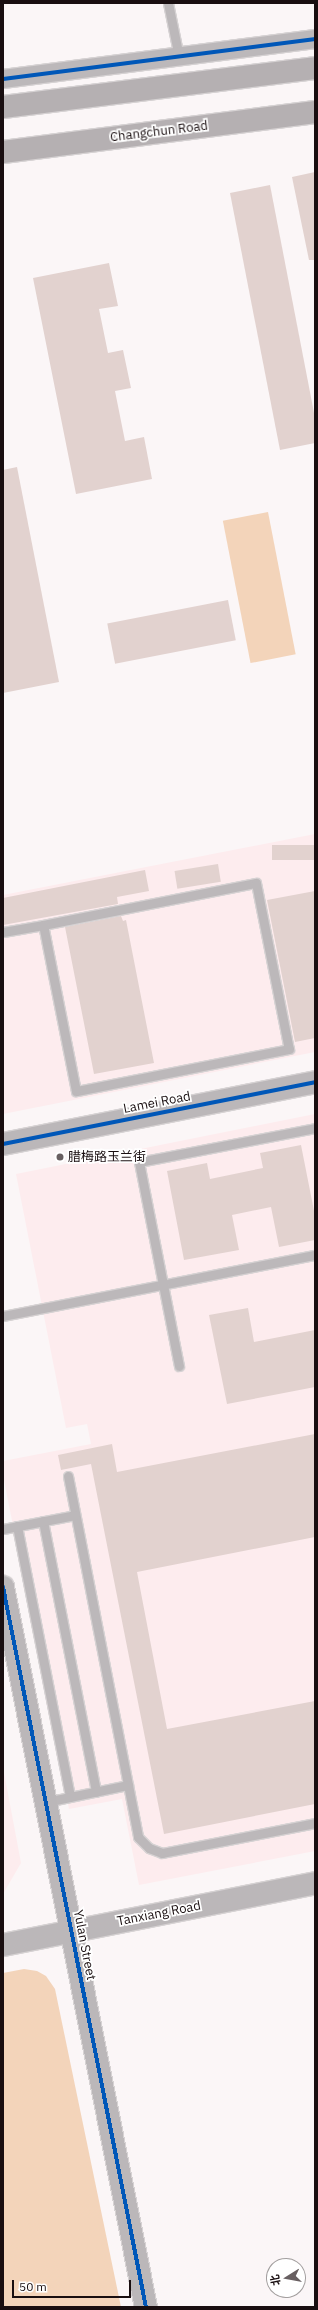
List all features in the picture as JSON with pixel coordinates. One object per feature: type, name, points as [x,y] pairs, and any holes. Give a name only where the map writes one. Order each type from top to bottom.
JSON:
[{"type":"main road","points":[[3,107],[315,68]]},
{"type":"main road","name":"Changchun Road","points":[[3,152],[315,112]]},
{"type":"street","points":[[3,79],[315,39]]},
{"type":"street","name":"Lamei Road","points":[[3,1144],[315,1082]]},
{"type":"street","name":"Yulan Street","points":[[3,1587],[146,2307]]},
{"type":"street","name":"Tanxiang Road","points":[[3,1945],[315,1883]]},
{"type":"lane","points":[[168,3],[179,57]]},
{"type":"lane","points":[[3,932],[43,924],[256,883],[289,1049],[76,1091],[43,924]]},
{"type":"lane","points":[[179,1366],[139,1162],[315,1128]]},
{"type":"lane","points":[[3,1316],[315,1255]]},
{"type":"lane","points":[[68,1476],[138,1837],[149,1848],[162,1853],[315,1823]]},
{"type":"lane","points":[[3,1529],[75,1515]]},
{"type":"lane","points":[[43,1521],[96,1792]]},
{"type":"lane","points":[[17,1526],[70,1797]]},
{"type":"lane","points":[[46,1802],[128,1785]]},
{"type":"shaded area","points":[[268,512],[296,654],[251,663],[223,521]]},
{"type":"shaded area","points":[[315,834],[315,1052],[3,1114],[3,895]]},
{"type":"shaded area","points":[[315,1114],[315,1851],[139,1885],[122,1799],[69,1809],[3,1475],[3,1461],[91,1444],[87,1424],[66,1428],[16,1174]]},
{"type":"shaded area","points":[[3,1767],[21,1863],[3,1894]]},
{"type":"shaded area","points":[[24,1969],[37,1971],[46,1976],[55,1989],[121,2307],[3,2307],[3,1973]]},
{"type":"building","points":[[315,172],[315,260],[309,260],[292,177]]},
{"type":"building","points":[[270,185],[315,418],[315,443],[280,450],[230,193]]},
{"type":"building","points":[[109,263],[118,306],[99,309],[108,353],[123,350],[131,388],[115,391],[125,441],[144,437],[152,479],[76,494],[33,278]]},
{"type":"building","points":[[17,467],[59,682],[3,693],[3,470]]},
{"type":"building","points":[[228,600],[236,640],[115,664],[107,623]]},
{"type":"building","points":[[272,845],[315,845],[315,860],[272,860]]},
{"type":"building","points":[[218,864],[221,882],[177,889],[175,871]]},
{"type":"building","points":[[145,870],[149,891],[117,897],[118,904],[3,925],[3,898]]},
{"type":"building","points":[[315,891],[315,1038],[295,1042],[267,900]]},
{"type":"building","points":[[121,916],[123,921],[126,920],[154,1063],[94,1074],[65,927]]},
{"type":"building","points":[[301,1145],[315,1216],[315,1240],[279,1247],[271,1207],[232,1215],[239,1250],[184,1260],[167,1171],[207,1163],[210,1179],[263,1168],[260,1153]]},
{"type":"building","points":[[248,1308],[254,1342],[315,1330],[315,1387],[227,1404],[209,1315]]},
{"type":"building","points":[[315,1434],[315,1537],[137,1572],[167,1729],[315,1701],[315,1804],[164,1834],[91,1464],[61,1470],[58,1455],[112,1444],[117,1472]]},
{"type":"cycle path","points":[[3,79],[315,39]]},
{"type":"cycle path","points":[[3,1144],[315,1082]]},
{"type":"cycle path","points":[[3,1587],[146,2307]]},
{"type":"place","name":"腊梅路玉兰街","points":[[60,1157]]}]
